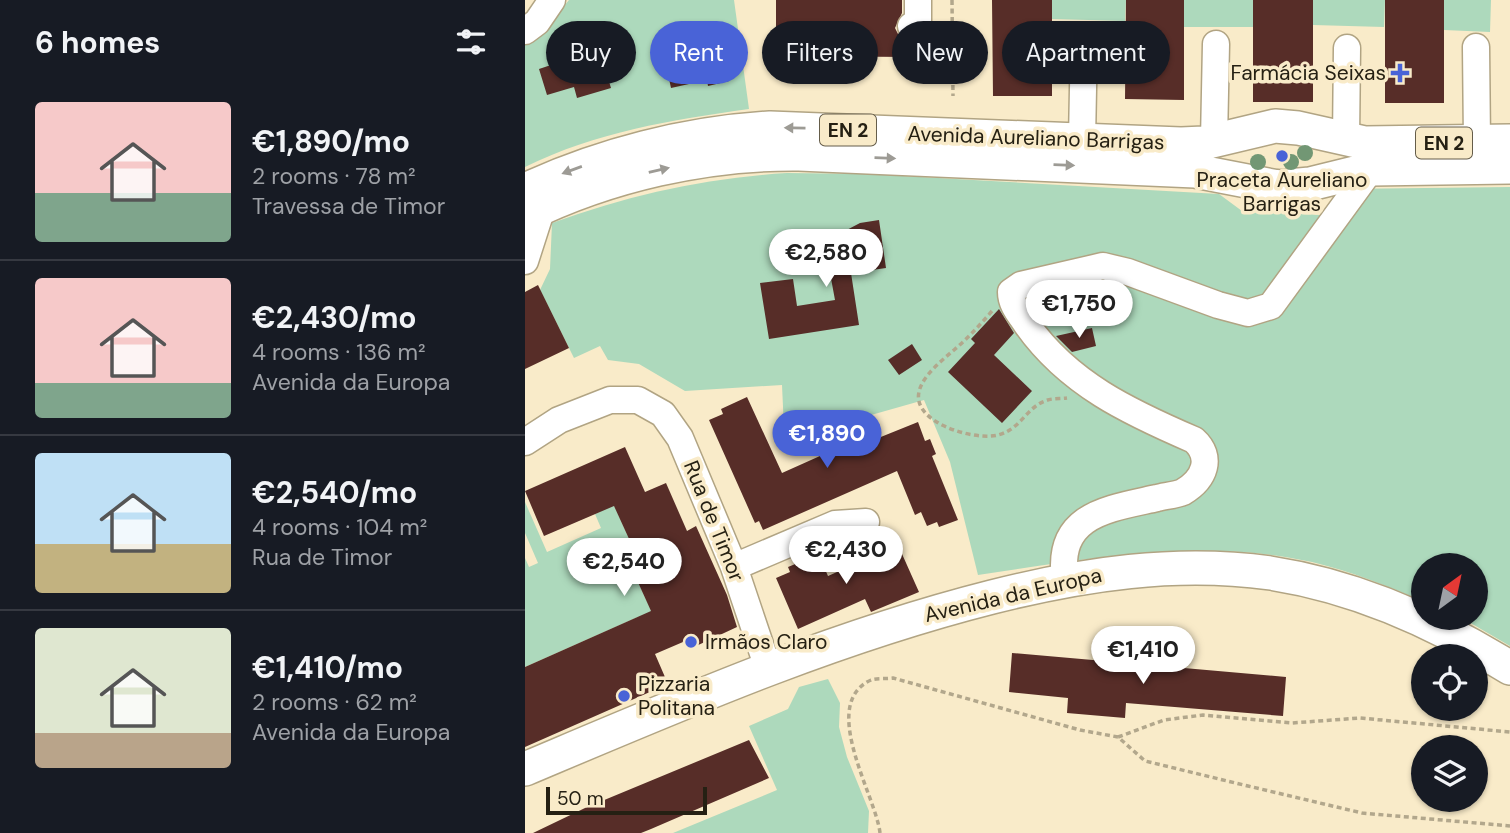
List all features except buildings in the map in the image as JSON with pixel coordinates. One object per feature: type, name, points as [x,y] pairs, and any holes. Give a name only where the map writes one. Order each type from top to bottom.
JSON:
[{"type":"main road","name":"Avenida Aureliano Barrigas","points":[[531,205],[614,156],[689,138],[753,129],[806,128],[1181,144],[1214,140],[1258,128],[1320,134],[1379,144],[1510,141]]},
{"type":"main road","points":[[1320,134],[1319,159],[1314,168],[1257,184],[1244,156],[1247,147],[1320,134]]},
{"type":"main road","name":"Avenida Aureliano Barrigas","points":[[531,205],[652,171],[723,158],[770,154],[1195,171],[1257,184],[1295,187],[1371,169],[1510,167]]},
{"type":"main road","name":"Avenida da Europa","points":[[525,769],[768,668],[902,620],[1065,579],[1178,568],[1273,574],[1371,599],[1461,640],[1510,668]]},
{"type":"main road","name":"Avenida da Europa","points":[[525,783],[681,717],[889,642],[1035,600],[1091,591],[1211,586],[1286,594],[1360,612],[1431,644]]},
{"type":"main road","points":[[1488,673],[1510,686]]},
{"type":"street","points":[[525,31],[537,22],[552,0]]},
{"type":"street","points":[[918,0],[918,21]]},
{"type":"street","points":[[1214,140],[1216,44]]},
{"type":"street","points":[[1476,47],[1477,142]]},
{"type":"street","points":[[1320,134],[1347,48]]},
{"type":"street","points":[[1082,140],[1083,84]]},
{"type":"street","points":[[1065,579],[1065,547],[1076,528],[1099,510],[1182,492],[1198,479],[1207,463],[1205,449],[1194,440],[1100,394],[1053,358],[1011,302],[1011,292],[1021,285],[1103,266],[1248,313],[1272,306],[1371,169]]},
{"type":"street","points":[[525,261],[531,205]]},
{"type":"street","name":"Rua de Timor","points":[[525,442],[592,405],[629,398],[655,408],[675,429],[734,567],[768,668]]},
{"type":"street","points":[[734,567],[835,524],[866,522]]},
{"type":"path","points":[[951,0],[953,96]]},
{"type":"path","points":[[1011,292],[978,327],[933,366],[919,385],[918,397],[925,412],[940,424],[969,435],[996,436],[1018,426],[1045,401],[1080,400],[1100,394]]},
{"type":"path","points":[[880,833],[878,815],[849,739],[849,712],[856,695],[871,680],[893,678],[1080,730],[1118,737],[1164,720],[1203,715],[1292,723],[1360,718],[1510,732]]},
{"type":"path","points":[[1118,737],[1145,761],[1362,813],[1510,826]]},
{"type":"green space","points":[[569,0],[734,0],[737,21],[650,21],[650,84],[746,84],[749,109],[634,129],[579,145],[525,167],[525,43],[546,27],[546,84],[636,84],[636,21],[551,21]]},
{"type":"green space","points":[[1052,0],[1126,0],[1125,21],[1052,19]]},
{"type":"green space","points":[[1184,0],[1253,0],[1253,27],[1184,27]]},
{"type":"green space","points":[[1313,0],[1385,0],[1384,27],[1313,25]]},
{"type":"green space","points":[[1444,0],[1491,0],[1490,32],[1444,30]]},
{"type":"green space","points":[[867,174],[1219,194],[1242,211],[1320,215],[1341,189],[1510,187],[1510,646],[1483,630],[1488,630],[1488,553],[1411,553],[1411,596],[1354,574],[1312,562],[1229,551],[1102,557],[978,575],[950,462],[924,400],[857,419],[785,451],[782,385],[685,391],[639,364],[608,360],[600,346],[574,358],[540,290],[550,269],[552,223],[668,189],[757,175]]},
{"type":"green space","points":[[525,502],[547,552],[601,528],[595,514],[614,505],[636,554],[627,558],[662,634],[638,617],[525,667],[525,558],[529,567],[538,563],[525,533]]},
{"type":"green space","points":[[828,679],[840,703],[839,727],[847,757],[869,811],[868,833],[673,833],[777,790],[749,726],[788,709],[799,687]]},
{"type":"place","name":"Farmácia Seixas","points":[[1400,73]]},
{"type":"place","name":"Praceta Aureliano Barrigas","points":[[1282,156]]},
{"type":"place","name":"Irmãos Claro","points":[[691,642]]},
{"type":"place","name":"Pizzaria Politana","points":[[624,696]]}]
